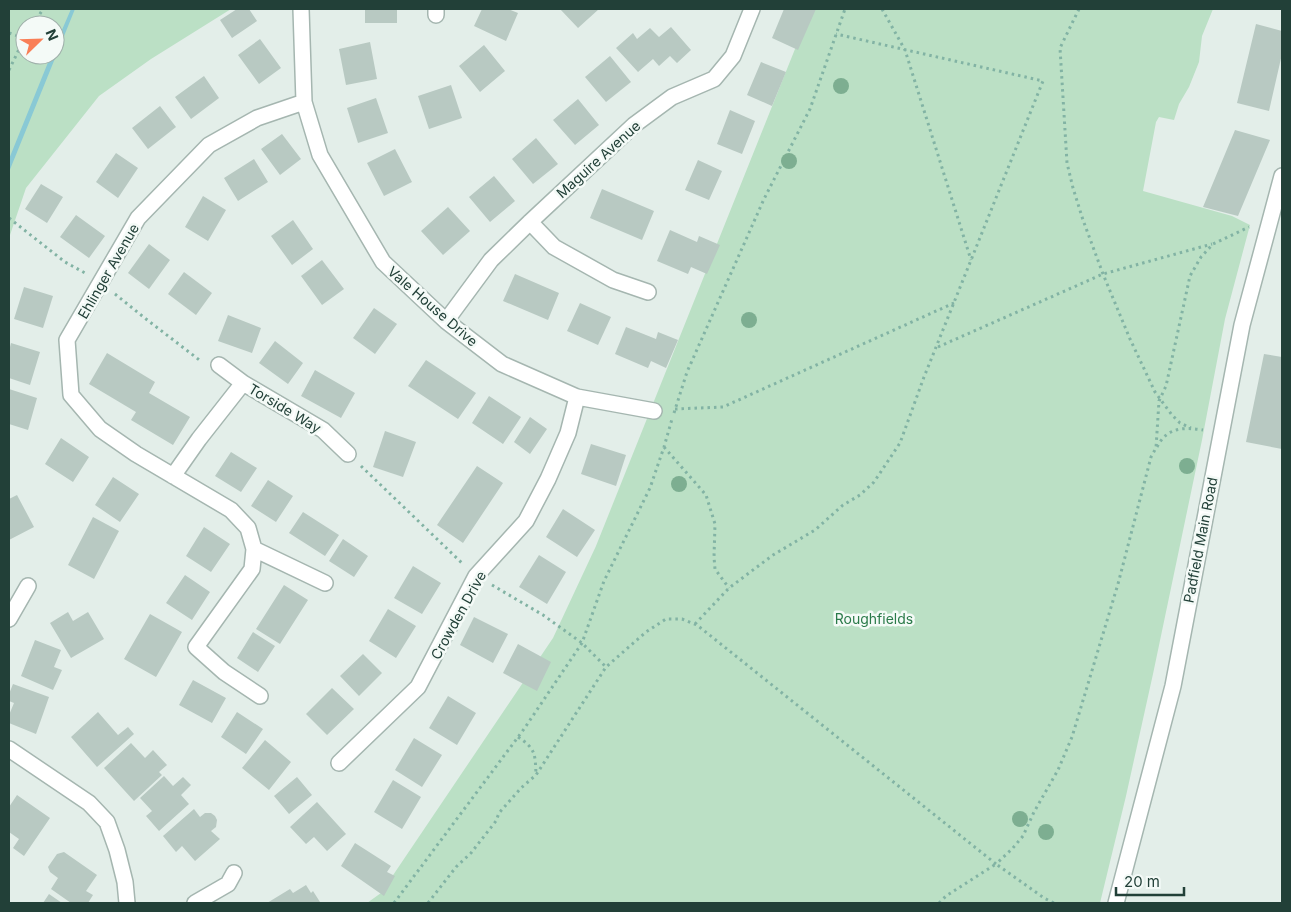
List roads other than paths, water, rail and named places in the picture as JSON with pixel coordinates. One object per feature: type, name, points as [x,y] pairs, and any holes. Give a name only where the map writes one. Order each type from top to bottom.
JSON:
[{"type":"street","name":"Vale House Drive","points":[[301,9],[304,102],[320,155],[383,262],[446,321],[502,364],[577,396],[654,412]]},
{"type":"street","name":"Maguire Avenue","points":[[446,321],[491,260],[634,125],[672,97],[714,79],[733,56],[752,9]]},
{"type":"street","name":"Ehlinger Avenue","points":[[254,549],[248,528],[230,510],[136,454],[100,429],[71,395],[67,340],[138,218],[209,145],[257,118],[304,102]]},
{"type":"street","name":"Padfield Main Road","points":[[1116,903],[1173,686],[1242,325],[1282,176]]},
{"type":"street","points":[[530,222],[554,247],[613,280],[648,292]]},
{"type":"street","name":"Torside Way","points":[[219,365],[243,383],[322,430],[348,454]]},
{"type":"street","name":"Torside Way","points":[[174,476],[199,439],[243,383]]},
{"type":"street","name":"Crowden Drive","points":[[339,763],[418,687],[476,576],[526,521],[548,479],[568,433],[577,396]]},
{"type":"street","points":[[260,696],[224,672],[196,646],[252,569],[254,549],[325,583]]},
{"type":"street","points":[[9,619],[28,586]]},
{"type":"street","points":[[9,749],[89,803],[107,822],[117,850],[125,882],[127,903]]},
{"type":"street","points":[[195,903],[228,884],[234,873]]},
{"type":"water","points":[[71,9],[75,9],[65,34],[65,23]]},
{"type":"water","points":[[47,65],[52,65],[9,172],[9,159]]},
{"type":"park label","name":"Roughfields","points":[[874,618]]}]
